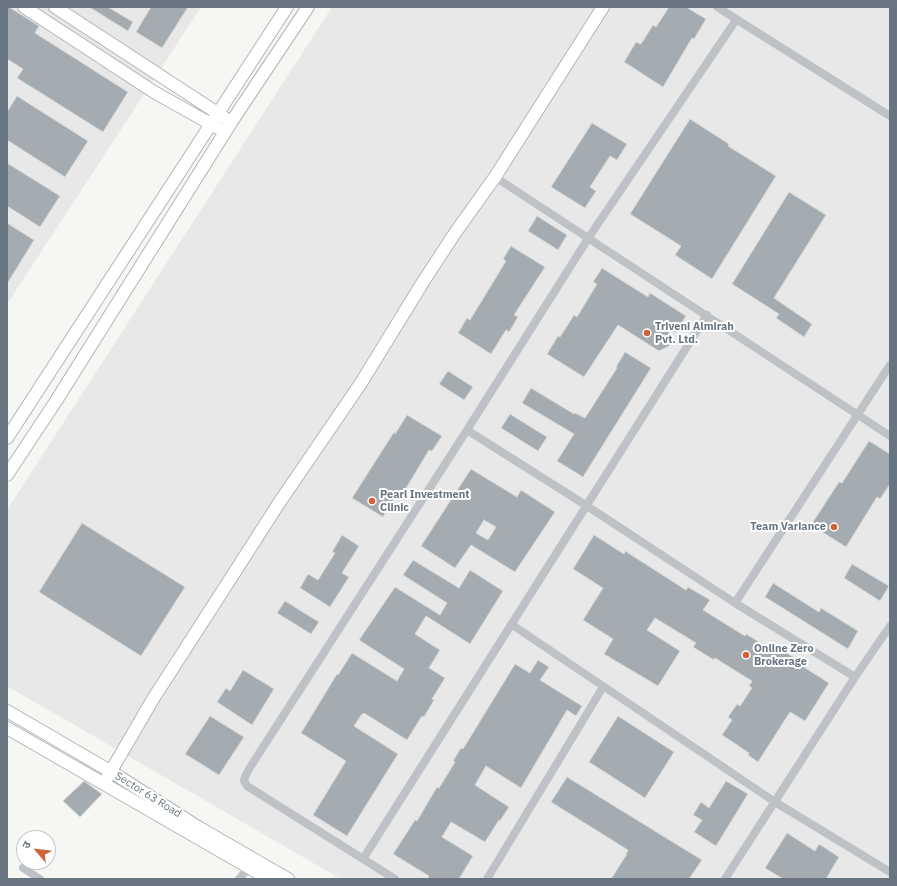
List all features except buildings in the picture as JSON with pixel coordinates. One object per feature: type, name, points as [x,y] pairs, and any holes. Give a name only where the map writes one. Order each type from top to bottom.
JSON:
[{"type":"street","points":[[24,7],[154,92],[225,133]]},
{"type":"street","points":[[55,7],[218,114],[232,121]]},
{"type":"street","points":[[7,438],[288,7]]},
{"type":"street","points":[[7,475],[232,121],[308,7]]},
{"type":"street","points":[[104,783],[154,699],[258,536],[361,383],[443,251],[495,177],[603,7]]},
{"type":"street","points":[[717,7],[890,116]]},
{"type":"street","points":[[395,879],[247,786],[244,781],[245,777],[253,762],[467,430],[589,237],[736,20]]},
{"type":"street","points":[[495,177],[589,237],[890,436]]},
{"type":"street","points":[[363,859],[707,315]]},
{"type":"street","points":[[735,604],[890,365]]},
{"type":"street","points":[[467,430],[587,506],[735,604],[855,677]]},
{"type":"street","points":[[511,624],[775,802],[890,872]]},
{"type":"street","points":[[725,879],[855,677],[890,626]]},
{"type":"street","points":[[487,879],[603,687]]},
{"type":"street","name":"Sector 63 Road","points":[[7,710],[110,771],[198,827],[288,879]]},
{"type":"street","name":"Sector 63 Road","points":[[7,728],[269,879]]},
{"type":"street","points":[[239,879],[249,868]]},
{"type":"street","points":[[26,870],[40,879]]},
{"type":"shaded area","points":[[7,7],[201,7],[7,304]]},
{"type":"shaded area","points":[[332,7],[890,7],[890,879],[341,879],[7,686],[7,510]]},
{"type":"place","name":"Triveni Almirah Pvt. Ltd.","points":[[647,333]]},
{"type":"place","name":"Pearl Investment Clinic","points":[[372,501]]},
{"type":"place","name":"Team Variance","points":[[834,527]]},
{"type":"place","name":"Online Zero Brokerage","points":[[746,655]]}]
